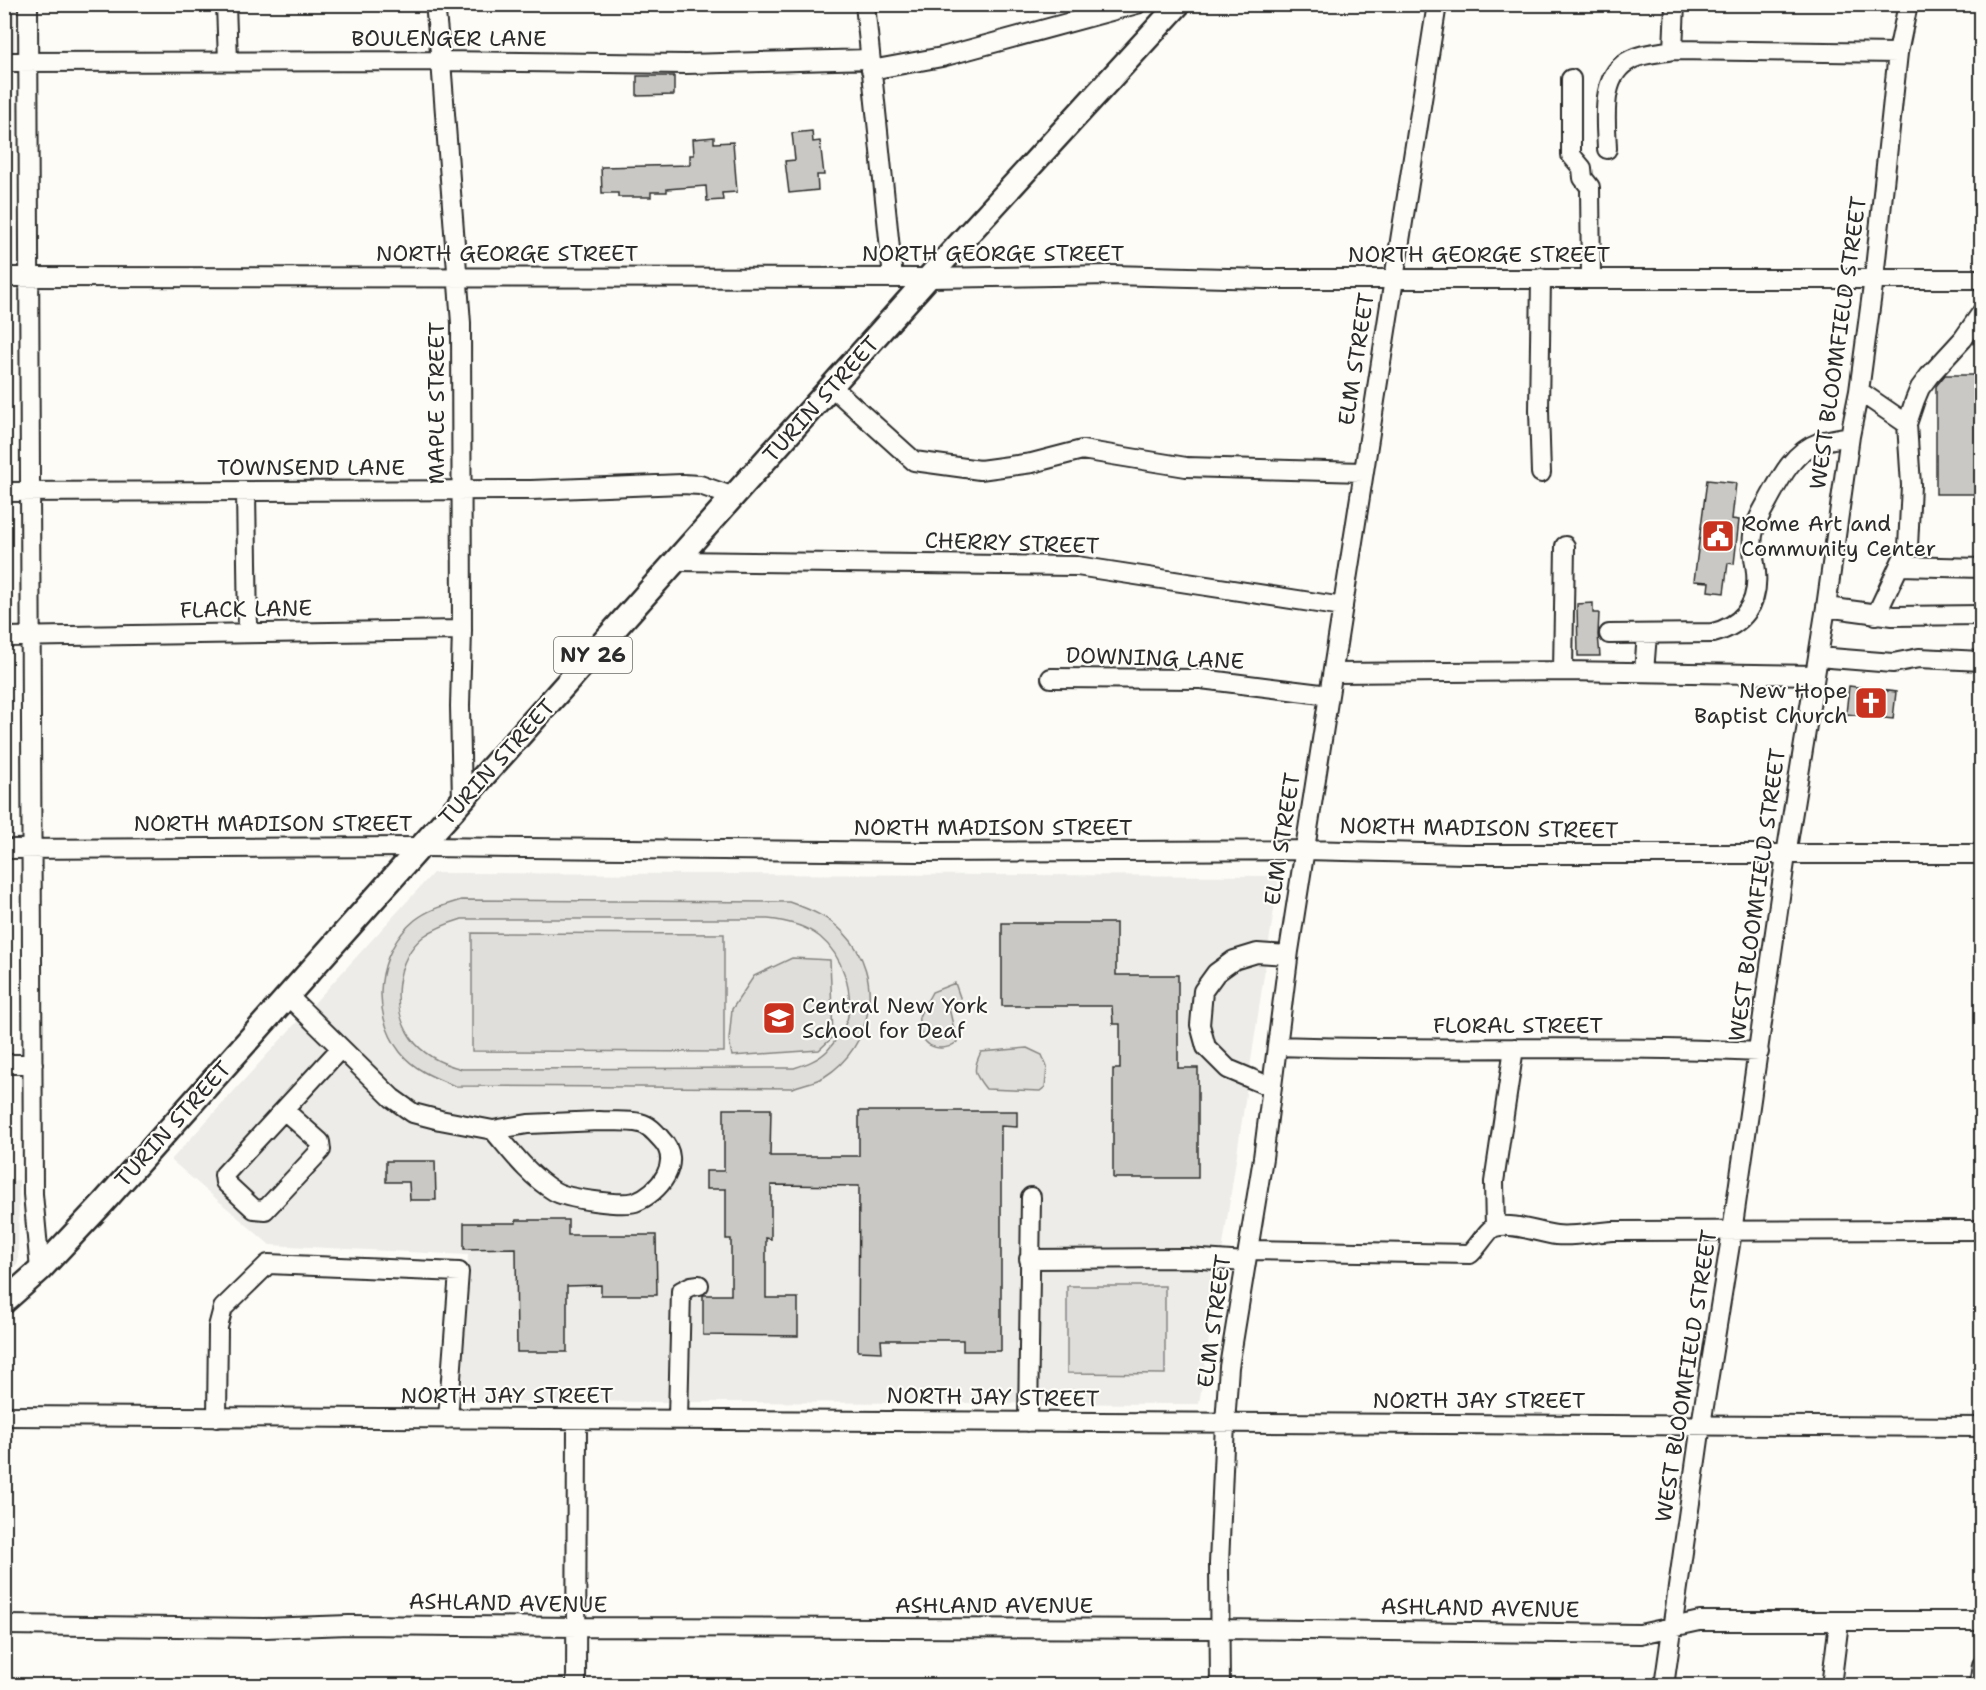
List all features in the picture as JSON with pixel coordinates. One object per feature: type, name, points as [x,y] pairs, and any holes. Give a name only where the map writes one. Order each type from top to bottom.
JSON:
[{"type":"main road","name":"TURIN STREET","points":[[4,1302],[40,1270],[422,847],[928,278],[1179,4]]},
{"type":"street","points":[[28,4],[33,1194],[40,1270]]},
{"type":"street","points":[[226,4],[228,61]]},
{"type":"street","name":"MAPLE STREET","points":[[435,4],[461,323],[462,630],[460,706],[462,801]]},
{"type":"street","points":[[865,4],[894,278]]},
{"type":"street","name":"BOULENGER LANE","points":[[4,62],[441,61],[870,65],[942,57],[1137,4]]},
{"type":"street","name":"ELM STREET","points":[[1220,1686],[1219,1564],[1229,1367],[1277,1046],[1288,954],[1437,4]]},
{"type":"street","points":[[1673,50],[1675,4]]},
{"type":"street","name":"WEST BLOOMFIELD STREET","points":[[1664,1686],[1786,855],[1826,608],[1850,436],[1859,392],[1874,278],[1898,53],[1908,4]]},
{"type":"street","points":[[1607,149],[1607,96],[1620,66],[1633,58],[1673,50],[1898,53]]},
{"type":"street","points":[[1570,79],[1571,155],[1582,168],[1583,178],[1590,187],[1591,278]]},
{"type":"street","name":"NORTH GEORGE STREET","points":[[4,277],[928,278],[1111,275],[1266,279],[1982,279]]},
{"type":"street","points":[[1541,278],[1539,410],[1541,473]]},
{"type":"street","points":[[1876,615],[1908,547],[1911,485],[1907,424],[1915,400],[1924,382],[1963,339],[1982,312]]},
{"type":"street","points":[[832,387],[914,461],[980,470],[1032,463],[1083,450],[1186,467],[1363,472]]},
{"type":"street","points":[[1859,392],[1907,424]]},
{"type":"street","points":[[1608,634],[1713,633],[1728,629],[1741,620],[1750,607],[1755,593],[1753,532],[1780,479],[1791,463],[1805,450],[1818,443],[1850,436]]},
{"type":"street","name":"TOWNSEND LANE","points":[[4,492],[531,490],[682,484],[700,485],[734,497]]},
{"type":"street","points":[[246,491],[248,633]]},
{"type":"street","points":[[1563,671],[1565,546]]},
{"type":"street","name":"CHERRY STREET","points":[[677,561],[1077,566],[1343,607]]},
{"type":"street","points":[[1899,566],[1982,568]]},
{"type":"street","points":[[1826,608],[1876,615],[1982,615]]},
{"type":"street","name":"FLACK LANE","points":[[4,637],[462,630]]},
{"type":"street","points":[[1644,672],[1647,634]]},
{"type":"street","points":[[1333,673],[1644,672],[1893,663],[1919,658],[1982,661]]},
{"type":"street","name":"DOWNING LANE","points":[[1051,678],[1201,679],[1329,694]]},
{"type":"street","name":"NORTH MADISON STREET","points":[[4,849],[422,847],[919,852],[1305,850],[1464,854],[1982,854]]},
{"type":"street","points":[[1271,1087],[1228,1069],[1206,1047],[1200,1025],[1203,991],[1216,973],[1233,960],[1257,953],[1288,954]]},
{"type":"street","points":[[288,996],[392,1098],[413,1113],[493,1130],[528,1124],[598,1121],[640,1123],[649,1126],[666,1144],[671,1158],[668,1174],[648,1195],[633,1203],[578,1200],[555,1191],[525,1168],[493,1130]]},
{"type":"street","name":"FLORAL STREET","points":[[1277,1046],[1355,1049],[1700,1049],[1758,1052]]},
{"type":"street","points":[[284,1110],[320,1142],[321,1150],[265,1210],[254,1209],[225,1182],[224,1175],[341,1048]]},
{"type":"street","points":[[1495,1227],[1494,1182],[1514,1048]]},
{"type":"street","points":[[4,1064],[33,1064]]},
{"type":"street","points":[[1029,1422],[1031,1197]]},
{"type":"street","points":[[1029,1259],[1470,1254],[1479,1247],[1488,1231],[1495,1227],[1528,1228],[1557,1235],[1613,1231],[1982,1230]]},
{"type":"street","points":[[217,1418],[218,1327],[222,1308],[268,1264],[459,1272],[448,1419]]},
{"type":"street","points":[[678,1419],[681,1291],[699,1285]]},
{"type":"street","name":"NORTH JAY STREET","points":[[4,1416],[1982,1427]]},
{"type":"street","points":[[576,1686],[577,1420]]},
{"type":"street","name":"ASHLAND AVENUE","points":[[4,1625],[264,1628],[350,1625],[578,1628],[1220,1629],[1640,1634],[1700,1621],[1982,1621]]},
{"type":"street","points":[[1831,1686],[1839,1622]]},
{"type":"street","points":[[1979,1686],[1982,1665]]},
{"type":"shaded area","points":[[5,4],[15,5],[15,52],[5,52]]},
{"type":"shaded area","name":"Central New York School for Deaf","points":[[433,873],[1279,876],[1199,1404],[462,1401],[468,1255],[270,1245],[171,1160]]},
{"type":"shaded area","points":[[461,900],[789,902],[832,922],[857,950],[865,969],[869,990],[868,1010],[863,1030],[854,1048],[841,1064],[824,1077],[793,1088],[455,1086],[418,1069],[400,1052],[390,1036],[381,1002],[385,966],[402,933],[420,916]],"holes":[[[462,919],[768,919],[796,924],[820,937],[835,954],[848,987],[847,1020],[838,1037],[820,1057],[794,1068],[462,1069],[440,1061],[421,1049],[411,1038],[400,1013],[399,984],[407,957],[414,946],[424,936]]]},
{"type":"shaded area","points":[[472,933],[724,934],[724,1052],[472,1051]]},
{"type":"shaded area","points":[[792,958],[830,960],[833,1037],[819,1050],[732,1056],[729,1040],[732,1009],[754,976]]},
{"type":"shaded area","points":[[955,983],[962,1003],[949,1008],[957,1042],[946,1047],[935,1047],[926,1042],[923,1037],[919,1017],[932,992]]},
{"type":"shaded area","points":[[1027,1048],[1042,1055],[1047,1067],[1045,1087],[1040,1091],[986,1089],[975,1068],[981,1052]]},
{"type":"shaded area","points":[[19,1180],[18,1263],[5,1275],[5,1182]]},
{"type":"shaded area","points":[[1067,1286],[1165,1286],[1165,1374],[1067,1373]]},
{"type":"building","points":[[637,76],[674,76],[674,95],[637,96]]},
{"type":"building","points":[[812,131],[813,142],[820,141],[824,175],[817,175],[818,190],[789,193],[785,161],[795,160],[792,133]]},
{"type":"building","points":[[714,137],[714,143],[733,142],[737,192],[722,193],[723,200],[707,201],[706,186],[651,192],[651,197],[618,197],[618,193],[602,193],[601,167],[690,165],[690,155],[694,155],[693,139]]},
{"type":"building","points":[[1945,375],[1982,375],[1982,494],[1936,494],[1936,386]]},
{"type":"building","points":[[1707,480],[1736,483],[1732,519],[1739,520],[1734,564],[1728,563],[1724,593],[1708,591],[1709,582],[1694,581]]},
{"type":"building","points":[[1593,603],[1593,613],[1599,613],[1600,656],[1578,656],[1577,604]]},
{"type":"building","name":"New Hope Baptist Church","points":[[1849,686],[1896,692],[1893,719],[1846,714]]},
{"type":"building","points":[[1002,923],[1116,923],[1116,975],[1178,975],[1178,1068],[1198,1068],[1198,1178],[1113,1178],[1113,1069],[1120,1069],[1120,1024],[1113,1024],[1112,1006],[1002,1006]]},
{"type":"building","points":[[724,1109],[771,1109],[770,1156],[859,1156],[859,1111],[1017,1111],[1017,1127],[1001,1126],[1001,1351],[963,1351],[963,1340],[881,1340],[882,1352],[858,1351],[859,1186],[771,1185],[771,1239],[766,1238],[766,1298],[798,1298],[798,1336],[703,1335],[703,1295],[731,1295],[731,1239],[726,1239],[726,1189],[706,1189],[706,1171],[724,1171]]},
{"type":"building","points":[[386,1161],[435,1161],[436,1200],[410,1200],[409,1182],[386,1182]]},
{"type":"building","points":[[516,1220],[568,1220],[568,1235],[656,1235],[657,1295],[601,1295],[601,1285],[567,1286],[567,1352],[517,1352],[516,1248],[464,1249],[464,1223],[516,1223]]},
{"type":"place","name":"Rome Art and Community Center","points":[[1718,536]]},
{"type":"place","name":"New Hope Baptist Church","points":[[1871,703]]},
{"type":"place","name":"Central New York School for Deaf","points":[[779,1018]]}]
